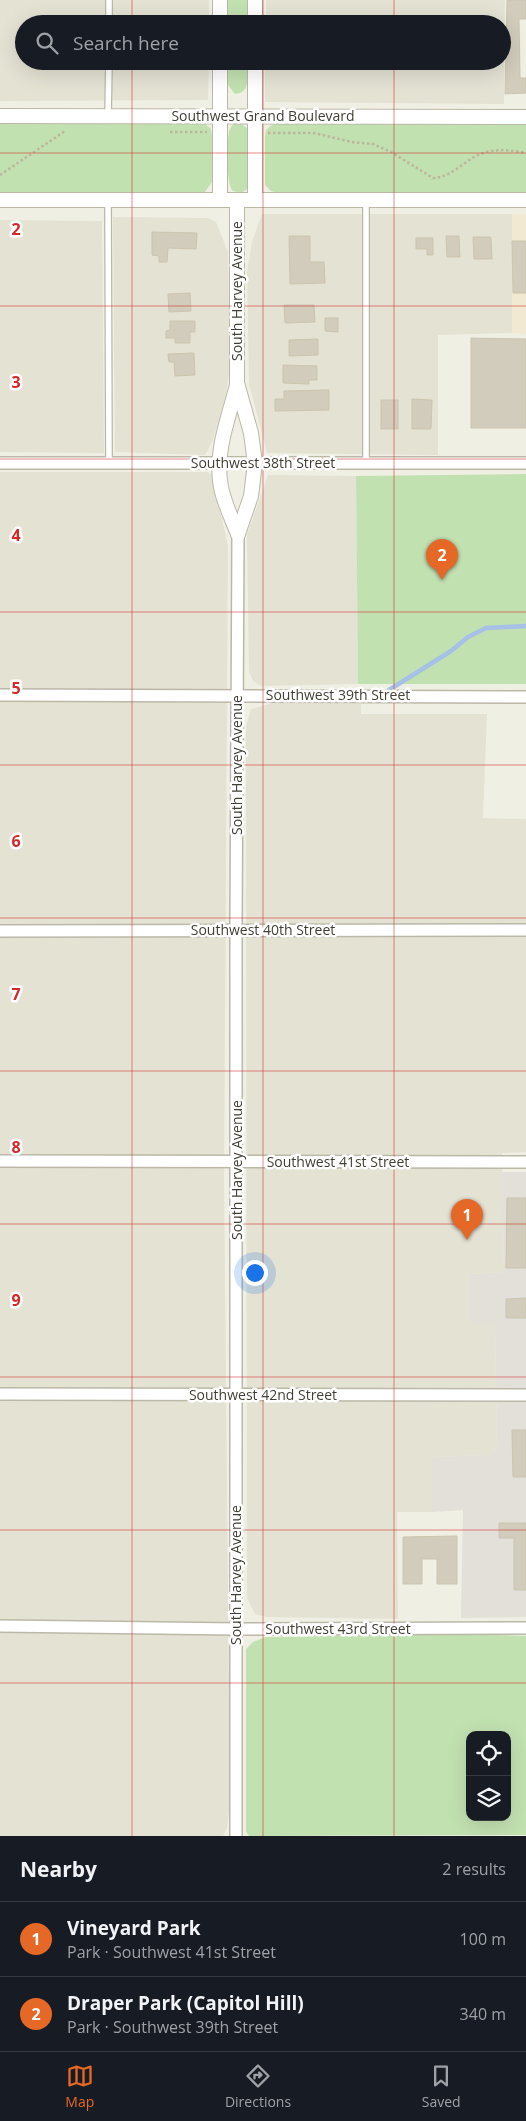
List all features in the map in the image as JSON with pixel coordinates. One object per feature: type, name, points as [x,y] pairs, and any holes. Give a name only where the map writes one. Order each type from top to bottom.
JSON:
[{"type":"street","points":[[220,0],[220,15]]},
{"type":"street","points":[[255,0],[255,15]]},
{"type":"street","points":[[220,70],[220,200]]},
{"type":"street","points":[[255,70],[255,200]]},
{"type":"street","name":"Southwest Grand Boulevard","points":[[0,116],[526,117]]},
{"type":"street","points":[[0,200],[526,200]]},
{"type":"street","name":"South Harvey Avenue","points":[[236,1836],[238,534],[251,496],[255,463],[251,432],[238,383],[238,200]]},
{"type":"street","name":"South Harvey Avenue","points":[[238,383],[223,439],[220,463],[221,487],[238,534]]},
{"type":"street","name":"Southwest 38th Street","points":[[0,463],[526,463]]},
{"type":"street","name":"Southwest 39th Street","points":[[0,695],[237,694],[526,697]]},
{"type":"street","name":"Southwest 40th Street","points":[[0,931],[526,930]]},
{"type":"street","name":"Southwest 41st Street","points":[[0,1160],[526,1162]]},
{"type":"street","name":"Southwest 42nd Street","points":[[0,1394],[526,1395]]},
{"type":"street","name":"Southwest 43rd Street","points":[[0,1626],[236,1629],[526,1628]]},
{"type":"lane","points":[[109,0],[109,15]]},
{"type":"lane","points":[[108,116],[109,70]]},
{"type":"lane","points":[[108,200],[109,463]]},
{"type":"lane","points":[[366,200],[366,463]]},
{"type":"shaded area","points":[[0,0],[209,0],[209,15],[15,15],[15,70],[209,70],[208,100],[0,101]]},
{"type":"shaded area","points":[[266,0],[505,0],[505,15],[266,15]]},
{"type":"shaded area","points":[[265,70],[504,70],[504,104],[265,102]]},
{"type":"shaded area","points":[[262,214],[512,214],[512,333],[438,335],[438,455],[267,453],[249,384],[247,272],[252,242]]},
{"type":"shaded area","points":[[512,214],[526,214],[526,334],[512,333]]},
{"type":"shaded area","points":[[113,217],[208,218],[216,222],[228,252],[230,366],[226,394],[213,440],[205,455],[115,452]]},
{"type":"shaded area","points":[[0,220],[102,221],[104,453],[0,452]]},
{"type":"shaded area","points":[[0,472],[207,472],[212,475],[228,546],[224,1179],[230,1801],[227,1828],[223,1836],[0,1836]]},
{"type":"shaded area","points":[[268,475],[356,476],[358,684],[261,686],[253,681],[249,671],[247,535]]},
{"type":"shaded area","points":[[273,703],[361,704],[361,714],[487,714],[483,818],[526,819],[526,1152],[502,1153],[504,1272],[470,1274],[495,1323],[497,1448],[490,1455],[433,1457],[432,1512],[397,1512],[398,1619],[267,1617],[255,1614],[247,1598],[246,727],[251,709]]},
{"type":"shaded area","points":[[502,1172],[526,1172],[526,1617],[461,1618],[463,1510],[432,1512],[432,1457],[490,1455],[497,1448],[495,1324],[471,1323],[470,1274],[504,1272]]},
{"type":"green space","points":[[228,0],[247,0],[247,15],[228,15]]},
{"type":"green space","points":[[228,70],[248,70],[248,77],[244,90],[235,94],[228,85]]},
{"type":"green space","points":[[0,122],[205,124],[211,129],[212,137],[212,182],[205,192],[199,193],[0,193]]},
{"type":"green space","points":[[235,123],[247,128],[248,184],[247,189],[241,193],[233,191],[228,171],[227,151],[229,134],[231,127]]},
{"type":"green space","points":[[273,124],[526,124],[526,193],[278,193],[271,191],[265,185],[265,137],[266,130]]},
{"type":"green space","points":[[526,474],[526,684],[358,684],[356,476]]},
{"type":"green space","points":[[465,1634],[526,1636],[526,1835],[249,1836],[246,1832],[246,1649],[253,1642],[266,1637]]},
{"type":"building","points":[[507,0],[526,0],[526,19],[519,19],[520,78],[526,78],[526,93],[505,94],[506,70],[511,70],[511,15],[507,15]]},
{"type":"building","points":[[152,232],[197,233],[196,249],[168,248],[167,262],[159,262],[159,256],[152,255]]},
{"type":"building","points":[[289,236],[310,236],[310,262],[324,262],[325,283],[290,284]]},
{"type":"building","points":[[446,236],[459,236],[460,257],[447,257]]},
{"type":"building","points":[[473,237],[491,237],[492,259],[474,259]]},
{"type":"building","points":[[416,238],[433,238],[433,255],[427,255],[427,249],[416,249]]},
{"type":"building","points":[[512,241],[526,241],[526,293],[513,293]]},
{"type":"building","points":[[190,293],[191,311],[169,312],[168,294]]},
{"type":"building","points":[[284,305],[314,305],[315,322],[285,323]]},
{"type":"building","points":[[325,318],[338,318],[338,332],[325,331]]},
{"type":"building","points":[[170,321],[195,321],[195,332],[190,332],[190,343],[175,343],[175,338],[166,338],[166,331],[170,330]]},
{"type":"building","points":[[471,338],[526,339],[526,428],[471,428]]},
{"type":"building","points":[[318,339],[318,355],[289,356],[289,340]]},
{"type":"building","points":[[194,353],[195,375],[175,376],[174,362],[169,362],[168,354]]},
{"type":"building","points":[[283,365],[317,366],[317,380],[309,380],[309,384],[283,383]]},
{"type":"building","points":[[329,390],[329,410],[275,411],[275,399],[284,399],[284,391]]},
{"type":"building","points":[[412,399],[432,400],[431,429],[412,429]]},
{"type":"building","points":[[381,400],[398,400],[398,429],[381,429]]},
{"type":"building","points":[[507,1198],[526,1198],[526,1268],[506,1268]]},
{"type":"building","points":[[526,1298],[526,1318],[506,1318],[506,1299]]},
{"type":"building","points":[[512,1430],[526,1430],[526,1477],[513,1477]]},
{"type":"building","points":[[499,1523],[526,1523],[526,1590],[514,1590],[514,1538],[499,1538]]},
{"type":"building","points":[[457,1536],[457,1584],[437,1584],[437,1559],[422,1559],[422,1584],[403,1584],[403,1537]]},
{"type":"waterway","points":[[389,690],[451,651],[468,637],[486,628],[526,626]]},
{"type":"place","name":"Draper Park (Capitol Hill)","points":[[442,580]]},
{"type":"place","name":"Vineyard Park","points":[[467,1240]]}]
